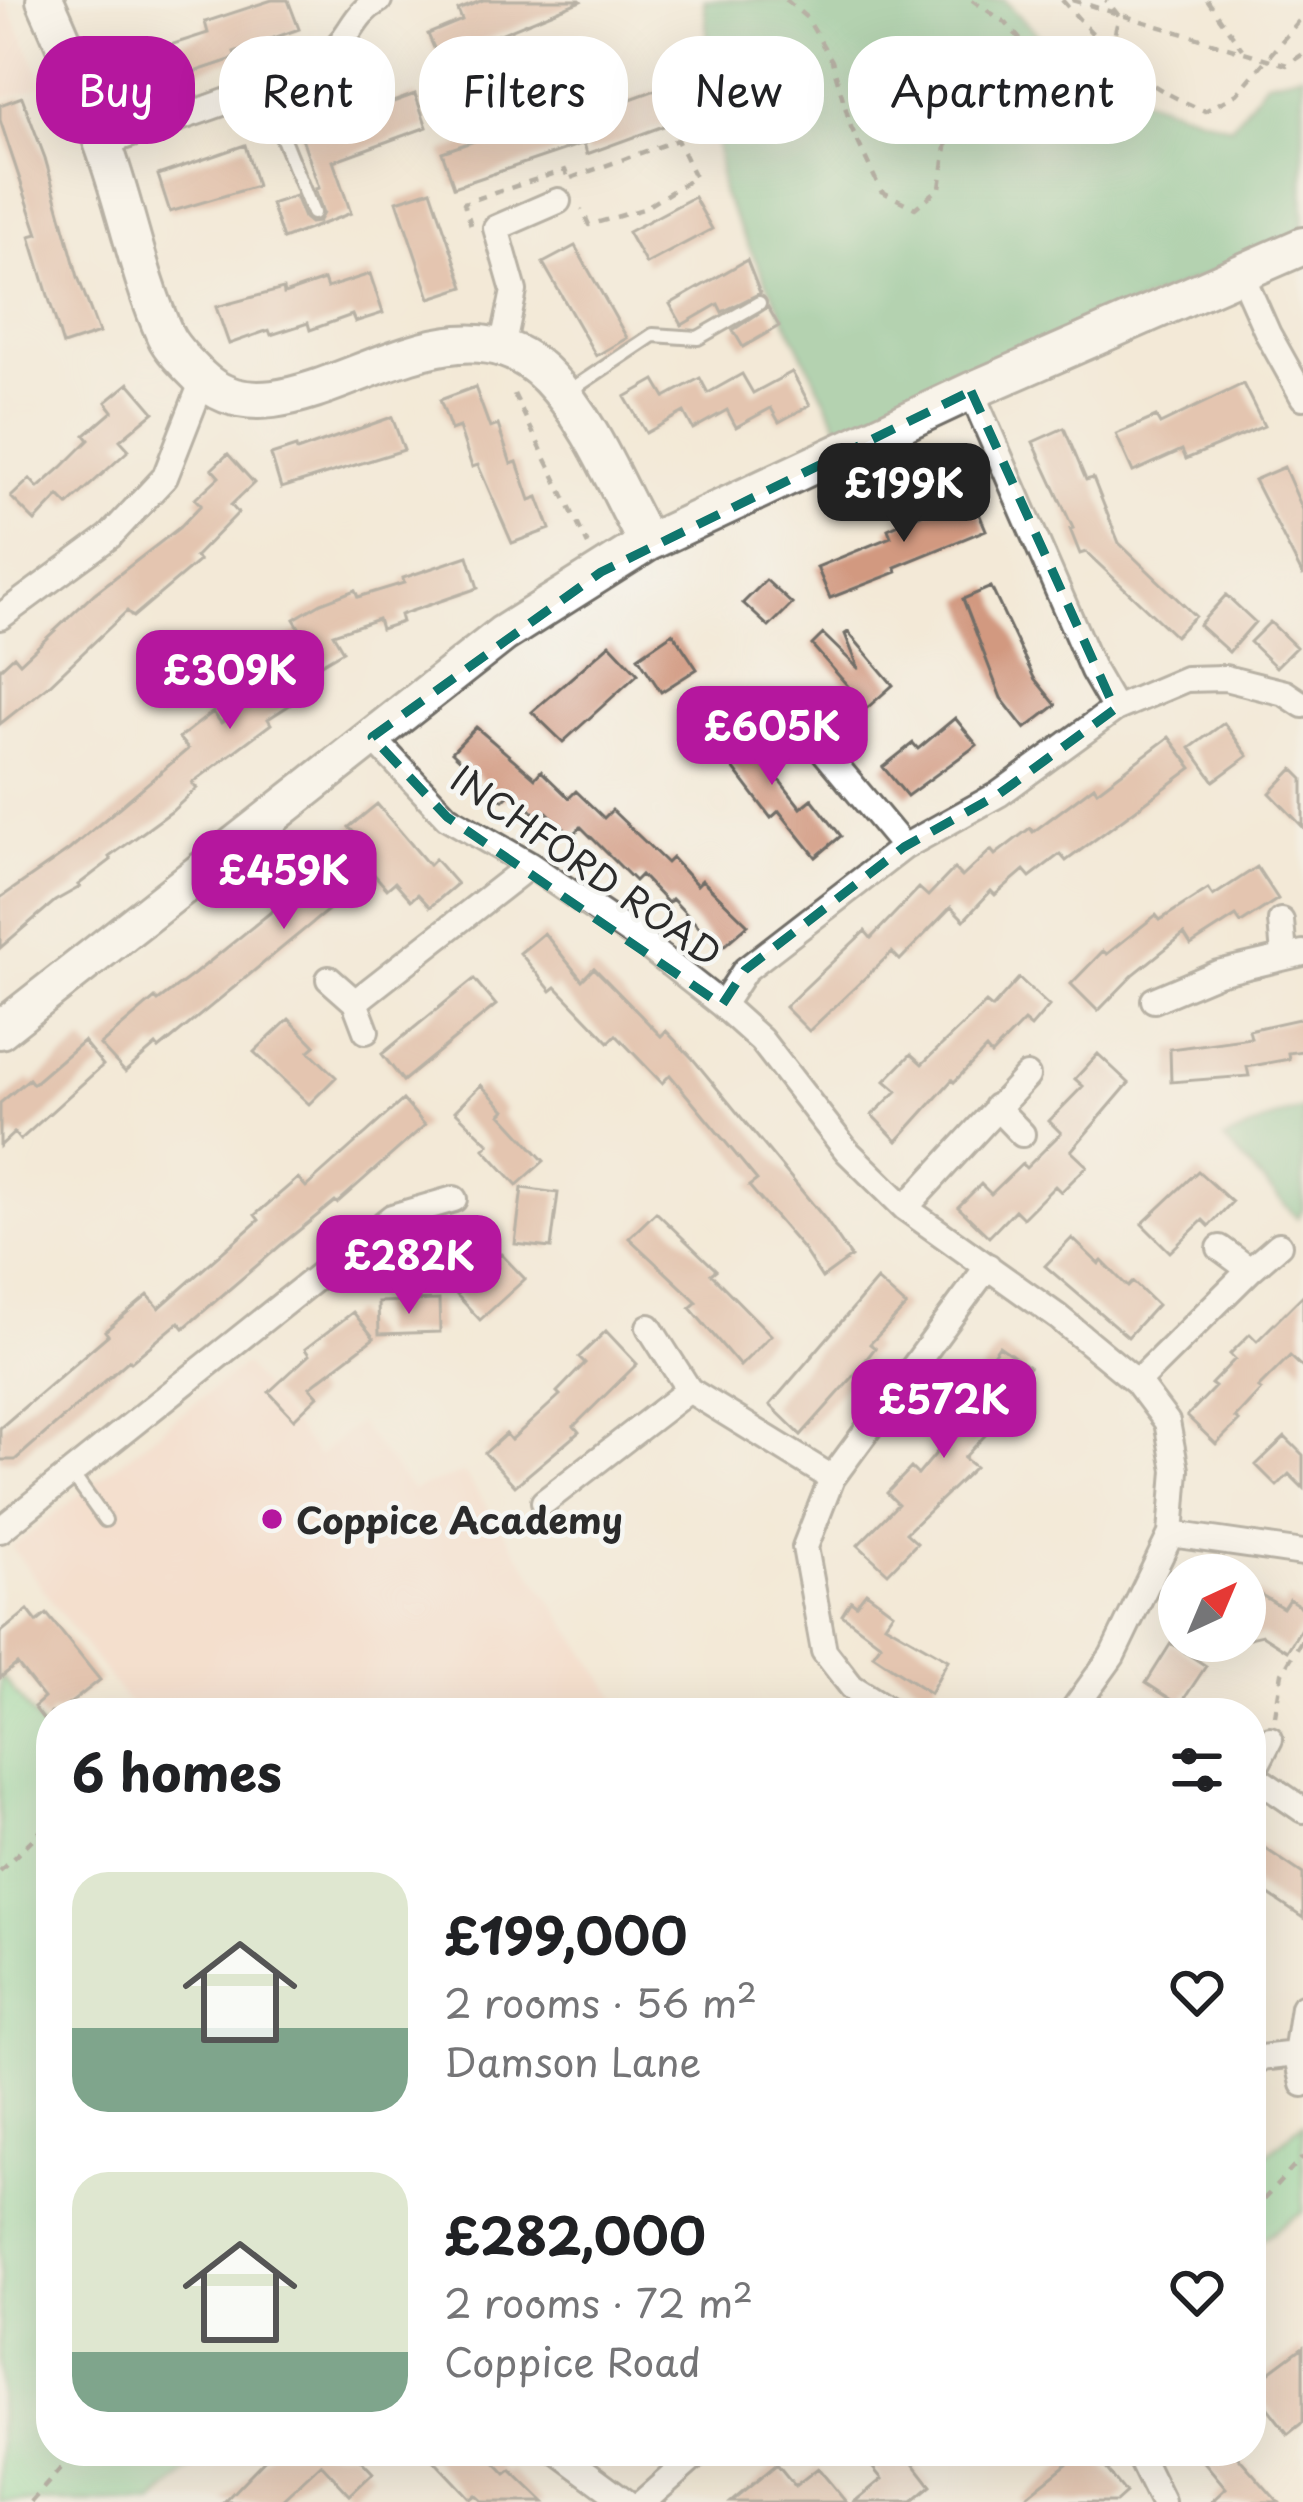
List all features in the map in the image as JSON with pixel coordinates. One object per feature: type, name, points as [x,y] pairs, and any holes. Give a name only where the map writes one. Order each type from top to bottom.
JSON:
[{"type":"street","points":[[45,0],[60,36]]},
{"type":"street","points":[[344,36],[364,3]]},
{"type":"street","points":[[104,144],[166,340],[203,380],[236,396],[275,400],[449,343],[506,365],[538,369],[562,395],[647,543]]},
{"type":"street","points":[[506,365],[514,291],[496,227],[567,198]]},
{"type":"street","points":[[0,1030],[503,634],[647,543],[971,392],[1303,246]]},
{"type":"street","points":[[1240,271],[1303,397]]},
{"type":"street","points":[[0,617],[110,536],[165,477],[203,380]]},
{"type":"street","points":[[971,392],[1093,671],[1115,709]]},
{"type":"street","points":[[722,1004],[745,970],[904,847],[999,794],[1115,709],[1186,680],[1225,678],[1285,693],[1303,704]]},
{"type":"street","points":[[807,731],[904,847]]},
{"type":"street","name":"INCHFORD ROAD","points":[[372,736],[447,817],[530,865],[633,935],[722,1004],[761,1040],[847,1151],[905,1208],[1137,1382],[1167,1422],[1176,1470],[1171,1534],[1112,1656],[1082,1698]]},
{"type":"street","points":[[355,1002],[530,865]]},
{"type":"street","points":[[1154,1000],[1217,974],[1294,954],[1281,921]]},
{"type":"street","points":[[329,980],[355,1002],[366,1031]]},
{"type":"street","points":[[905,1208],[1028,1076]]},
{"type":"street","points":[[996,1107],[1022,1134]]},
{"type":"street","points":[[0,1530],[392,1217],[454,1199]]},
{"type":"street","points":[[1137,1382],[1279,1245]]},
{"type":"street","points":[[1220,1248],[1250,1270]]},
{"type":"street","points":[[869,1698],[852,1687],[824,1651],[805,1547],[832,1478],[988,1266]]},
{"type":"street","points":[[649,1327],[689,1390],[832,1478]]},
{"type":"street","points":[[544,1502],[689,1390]]},
{"type":"street","points":[[1171,1534],[1303,1553]]},
{"type":"street","points":[[1266,1746],[1270,1739]]},
{"type":"street","points":[[1266,1784],[1303,1810]]},
{"type":"street","points":[[1303,2007],[1296,2054],[1303,2084]]},
{"type":"street","points":[[1266,2057],[1296,2054]]},
{"type":"street","points":[[577,2466],[626,2502]]},
{"type":"street","points":[[643,2502],[683,2466]]},
{"type":"street","points":[[1144,2466],[1162,2502]]},
{"type":"lane","points":[[285,144],[313,213]]},
{"type":"lane","points":[[562,395],[653,335],[698,338],[759,303]]},
{"type":"lane","points":[[72,1474],[105,1520]]},
{"type":"path","points":[[786,0],[807,17],[832,61],[848,117]]},
{"type":"path","points":[[972,0],[1017,36]]},
{"type":"path","points":[[1062,0],[1094,36]]},
{"type":"path","points":[[1072,0],[1287,65],[1303,53]]},
{"type":"path","points":[[1106,0],[1119,16]]},
{"type":"path","points":[[1207,0],[1243,50]]},
{"type":"path","points":[[1114,36],[1119,16]]},
{"type":"path","points":[[1156,88],[1205,111],[1237,94],[1303,16]]},
{"type":"path","points":[[677,140],[695,177],[643,209],[589,225],[567,198],[568,179],[677,140]]},
{"type":"path","points":[[859,144],[881,190],[915,208],[940,188],[946,144]]},
{"type":"path","points":[[506,365],[601,572]]},
{"type":"path","points":[[1270,1739],[1282,1673],[1303,1638]]},
{"type":"path","points":[[0,1871],[36,1836]]},
{"type":"path","points":[[1266,2197],[1303,2157]]},
{"type":"path","points":[[31,2502],[63,2466]]},
{"type":"highlighted area","points":[[971,391],[1115,709],[999,794],[904,847],[745,970],[722,1005],[447,817],[372,737],[601,572]]},
{"type":"shaded area","points":[[0,0],[5,0],[36,66],[36,88],[0,100]]},
{"type":"shaded area","name":"Coppice Academy","points":[[244,1364],[318,1456],[358,1423],[412,1490],[464,1473],[617,1698],[125,1698],[12,1548]]},
{"type":"green space","points":[[704,0],[1004,0],[1040,36],[848,36],[848,144],[1156,144],[1156,103],[1231,127],[1266,81],[1303,73],[1303,234],[840,429],[722,193],[717,144],[824,144],[824,36],[707,36]]},
{"type":"green space","points":[[1303,1109],[1303,1209],[1297,1218],[1224,1140]]},
{"type":"green space","points":[[0,1674],[36,1719],[36,2466],[196,2466],[154,2502],[0,2502]]},
{"type":"green space","points":[[1303,2123],[1303,2211],[1266,2237],[1266,2155]]},
{"type":"building","points":[[272,0],[288,0],[299,29],[279,36],[219,36],[219,64],[195,72],[195,37],[208,33],[205,22]]},
{"type":"building","points":[[483,0],[581,1],[495,36],[429,36],[462,20],[458,10]]},
{"type":"building","points":[[652,91],[652,130],[628,139],[628,100]]},
{"type":"building","points":[[415,94],[419,130],[395,139],[395,101]]},
{"type":"building","points":[[22,97],[99,333],[63,345],[30,236],[38,234],[0,120],[0,105]]},
{"type":"building","points":[[304,144],[380,144],[333,161],[351,213],[283,239],[271,204],[295,196],[304,218],[318,222],[323,213],[315,189],[319,188]]},
{"type":"building","points":[[465,144],[581,144],[454,187],[442,152]]},
{"type":"building","points":[[584,144],[614,144],[587,154]]},
{"type":"building","points":[[245,145],[257,186],[170,212],[158,175]]},
{"type":"building","points":[[431,190],[464,287],[430,298],[397,201]]},
{"type":"building","points":[[694,197],[712,229],[646,264],[628,232]]},
{"type":"building","points":[[575,246],[627,338],[596,356],[543,263]]},
{"type":"building","points":[[747,260],[760,293],[722,312],[718,304],[682,325],[670,304]]},
{"type":"building","points":[[370,274],[383,313],[355,322],[352,315],[310,330],[308,323],[229,344],[216,307],[283,289],[284,294],[324,280],[327,288]]},
{"type":"building","points":[[768,307],[779,326],[743,347],[733,330]]},
{"type":"building","points":[[792,372],[810,405],[779,422],[771,408],[736,427],[727,410],[693,429],[684,412],[646,433],[625,397],[655,380],[665,397],[700,378],[708,393],[742,374],[753,393]]},
{"type":"building","points":[[129,383],[154,412],[120,440],[129,450],[68,505],[59,496],[35,521],[11,497],[30,479],[38,488],[62,467],[89,440],[85,435],[113,411],[106,402]]},
{"type":"building","points":[[1243,384],[1264,426],[1186,459],[1182,450],[1133,472],[1116,434],[1156,417],[1160,424]]},
{"type":"building","points":[[475,387],[490,428],[498,425],[511,464],[517,462],[530,500],[538,497],[550,529],[512,543],[478,465],[472,467],[459,427],[451,430],[440,400]]},
{"type":"building","points":[[392,417],[404,450],[281,488],[271,455],[296,447],[297,451]]},
{"type":"building","points":[[1064,428],[1086,480],[1093,478],[1119,543],[1195,616],[1175,636],[1086,552],[1080,554],[1073,528],[1033,442]]},
{"type":"building","points":[[228,454],[254,483],[231,505],[238,513],[195,557],[199,561],[133,617],[127,611],[0,724],[0,669],[14,656],[20,663],[95,593],[179,528],[201,505],[195,499],[219,477],[212,469]]},
{"type":"building","points":[[1284,467],[1303,510],[1303,576],[1254,480]]},
{"type":"building","points":[[970,492],[986,530],[830,598],[817,567],[891,537],[888,529]]},
{"type":"building","points":[[468,556],[478,588],[400,615],[402,622],[381,629],[378,619],[333,634],[343,651],[292,689],[299,699],[192,783],[197,788],[171,812],[0,948],[0,898],[69,850],[188,749],[179,738],[213,712],[221,723],[264,693],[252,674],[280,656],[274,647],[300,629],[294,619],[355,590],[358,597]]},
{"type":"building","points":[[766,580],[792,604],[769,627],[743,603]]},
{"type":"building","points":[[991,587],[1034,678],[1056,705],[1025,729],[1001,698],[963,599]]},
{"type":"building","points":[[1226,595],[1255,622],[1229,652],[1199,625]]},
{"type":"building","points":[[1270,622],[1296,647],[1276,667],[1250,642]]},
{"type":"building","points":[[848,632],[893,685],[867,708],[812,645],[823,634],[859,669]]},
{"type":"building","points":[[673,633],[697,669],[661,692],[638,657]]},
{"type":"building","points":[[610,644],[638,674],[563,742],[532,712]]},
{"type":"building","points":[[728,714],[801,808],[812,799],[841,836],[816,857],[779,811],[771,818],[706,732]]},
{"type":"building","points":[[955,718],[977,745],[907,796],[883,767],[913,743],[918,749]]},
{"type":"building","points":[[1224,723],[1248,756],[1214,781],[1190,748]]},
{"type":"building","points":[[476,727],[535,778],[541,771],[569,798],[576,791],[604,818],[612,810],[667,863],[672,858],[697,885],[702,880],[748,925],[720,949],[672,899],[668,903],[641,875],[635,881],[581,827],[572,836],[547,812],[540,819],[512,791],[503,800],[452,752]]},
{"type":"building","points":[[1169,737],[1192,768],[1066,861],[1060,854],[1030,877],[1024,870],[995,895],[991,891],[964,920],[951,907],[900,960],[892,952],[809,1031],[785,1007],[865,931],[871,938],[919,888],[928,896],[954,869],[962,877],[991,850],[995,855],[1030,828],[1033,832]]},
{"type":"building","points":[[1293,769],[1303,779],[1303,827],[1270,793]]},
{"type":"building","points":[[377,804],[429,865],[435,859],[457,884],[430,907],[418,894],[411,900],[395,882],[387,889],[373,873],[125,1072],[100,1045],[360,840],[349,827]]},
{"type":"building","points":[[1257,867],[1278,899],[1241,923],[1236,916],[1191,945],[1184,934],[1098,1011],[1071,984],[1103,951],[1107,954],[1156,915],[1160,920],[1208,889],[1213,896]]},
{"type":"building","points":[[544,933],[582,980],[594,968],[661,1036],[666,1031],[693,1059],[851,1257],[822,1278],[749,1186],[757,1180],[670,1075],[662,1083],[616,1035],[609,1042],[556,987],[551,991],[520,953]]},
{"type":"building","points":[[1019,978],[1049,1006],[1031,1027],[1024,1021],[991,1055],[986,1049],[897,1141],[872,1115],[897,1091],[885,1081],[911,1054],[922,1064],[986,1003],[992,1008]]},
{"type":"building","points":[[474,979],[496,1005],[403,1081],[382,1054]]},
{"type":"building","points":[[1303,1018],[1303,1051],[1288,1053],[1289,1059],[1247,1067],[1249,1076],[1171,1082],[1170,1049],[1251,1038],[1249,1030]]},
{"type":"building","points":[[289,1019],[315,1046],[309,1051],[336,1077],[309,1104],[254,1052]]},
{"type":"building","points":[[83,1041],[103,1065],[20,1140],[14,1133],[0,1146],[0,1103],[29,1079],[33,1084]]},
{"type":"building","points":[[1098,1054],[1129,1083],[1071,1151],[1087,1166],[1061,1192],[1055,1186],[1023,1218],[1015,1210],[989,1237],[958,1207],[981,1184],[991,1194],[1061,1133],[1049,1121],[1083,1086],[1075,1079]]},
{"type":"building","points":[[481,1085],[544,1161],[517,1185],[484,1149],[489,1144],[455,1111]]},
{"type":"building","points":[[403,1100],[425,1125],[184,1328],[179,1322],[129,1360],[15,1460],[0,1460],[0,1428],[108,1335],[105,1331],[148,1295],[159,1308],[259,1220],[255,1215],[298,1178],[306,1187]]},
{"type":"building","points":[[1198,1171],[1232,1202],[1209,1226],[1203,1220],[1170,1252],[1142,1224]]},
{"type":"building","points":[[522,1188],[558,1193],[551,1248],[515,1244]]},
{"type":"building","points":[[656,1212],[716,1270],[711,1274],[771,1335],[740,1366],[690,1308],[697,1302],[629,1238]]},
{"type":"building","points":[[1072,1238],[1128,1287],[1133,1282],[1157,1305],[1128,1337],[1045,1266]]},
{"type":"building","points":[[501,1254],[525,1279],[480,1320],[457,1295]]},
{"type":"building","points":[[877,1280],[906,1306],[870,1344],[875,1348],[801,1435],[770,1405]]},
{"type":"building","points":[[1303,1295],[1303,1368],[1290,1356],[1258,1388],[1261,1390],[1235,1418],[1239,1421],[1216,1444],[1187,1416],[1235,1359],[1230,1354],[1250,1334],[1257,1341]]},
{"type":"building","points":[[439,1300],[440,1332],[379,1334],[378,1302]]},
{"type":"building","points":[[353,1312],[374,1338],[310,1387],[318,1396],[294,1419],[269,1392],[309,1355],[305,1349]]},
{"type":"building","points":[[606,1331],[637,1364],[574,1426],[579,1432],[515,1486],[485,1453],[506,1434],[511,1440],[560,1395],[557,1392],[585,1363],[579,1357]]},
{"type":"building","points":[[999,1346],[1029,1367],[996,1413],[1001,1418],[964,1458],[975,1467],[906,1533],[917,1543],[888,1573],[858,1545],[898,1504],[887,1493],[911,1468],[918,1475],[953,1433],[943,1424],[977,1386],[973,1383]]},
{"type":"building","points":[[1285,1437],[1303,1455],[1303,1488],[1289,1474],[1277,1486],[1256,1465]]},
{"type":"building","points":[[866,1592],[893,1612],[885,1624],[948,1660],[930,1693],[873,1655],[881,1644],[842,1615],[851,1601],[856,1605]]},
{"type":"building","points":[[1266,1598],[1283,1608],[1289,1599],[1303,1608],[1303,1625],[1287,1651],[1266,1638]]},
{"type":"building","points":[[28,1610],[37,1622],[47,1614],[100,1680],[77,1698],[44,1698],[17,1664],[0,1678],[0,1633]]},
{"type":"building","points":[[1159,1662],[1206,1666],[1185,1698],[1169,1698],[1146,1683]]},
{"type":"building","points":[[1266,1849],[1303,1874],[1303,1918],[1266,1893]]},
{"type":"building","points":[[1303,2347],[1303,2422],[1288,2434],[1266,2405],[1266,2375]]},
{"type":"building","points":[[259,2466],[319,2466],[280,2502],[224,2502]]},
{"type":"building","points":[[323,2466],[366,2466],[373,2473],[350,2495]]},
{"type":"building","points":[[439,2466],[498,2466],[506,2474],[511,2470],[544,2502],[483,2502],[475,2495],[470,2499]]},
{"type":"building","points":[[779,2466],[795,2486],[818,2468],[846,2502],[731,2502]]},
{"type":"building","points":[[871,2466],[916,2466],[931,2486],[912,2502],[854,2502],[882,2479]]},
{"type":"building","points":[[1064,2466],[1104,2466],[1126,2493],[1116,2502],[1019,2502]]},
{"type":"building","points":[[1208,2466],[1246,2466],[1278,2502],[1211,2502],[1226,2488]]},
{"type":"place","name":"Coppice Academy","points":[[272,1519]]}]
